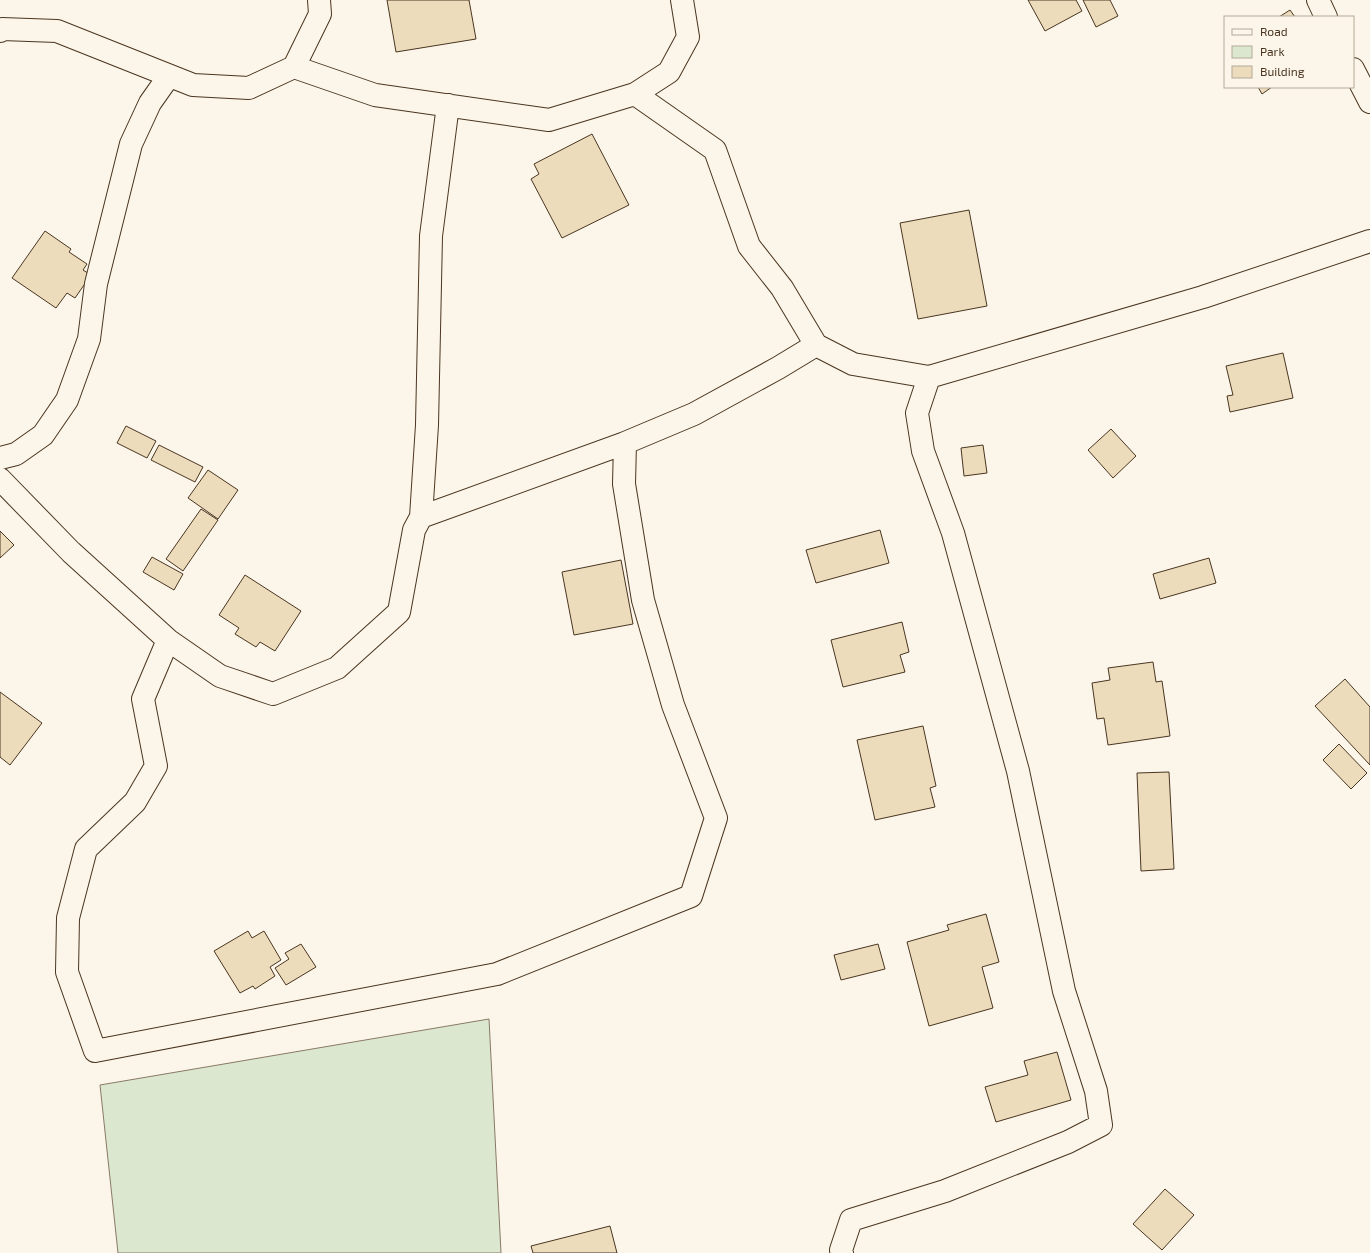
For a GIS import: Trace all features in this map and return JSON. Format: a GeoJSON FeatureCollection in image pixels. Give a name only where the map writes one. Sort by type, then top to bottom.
{"type":"FeatureCollection","features":[{"type":"Feature","properties":{"kind":"street"},"geometry":{"type":"LineString","coordinates":[[0,31],[2,29],[57,31],[193,85],[248,88],[294,67],[320,14],[319,0]]}},
{"type":"Feature","properties":{"kind":"street"},"geometry":{"type":"LineString","coordinates":[[294,67],[375,95],[549,120],[634,94],[669,72],[688,37],[682,0]]}},
{"type":"Feature","properties":{"kind":"street"},"geometry":{"type":"LineString","coordinates":[[1318,0],[1326,16]]}},
{"type":"Feature","properties":{"kind":"street"},"geometry":{"type":"LineString","coordinates":[[1354,71],[1370,102]]}},
{"type":"Feature","properties":{"kind":"street"},"geometry":{"type":"LineString","coordinates":[[0,458],[16,454],[43,435],[67,400],[89,339],[96,284],[131,144],[150,102],[169,76]]}},
{"type":"Feature","properties":{"kind":"street"},"geometry":{"type":"LineString","coordinates":[[634,94],[715,150],[749,246],[782,288],[816,345],[853,364],[929,377],[1203,296],[1370,241]]}},
{"type":"Feature","properties":{"kind":"street"},"geometry":{"type":"LineString","coordinates":[[0,479],[71,552],[168,640],[220,676],[272,694],[337,668],[399,612],[414,530],[421,517],[427,425],[432,236],[448,106]]}},
{"type":"Feature","properties":{"kind":"street"},"geometry":{"type":"LineString","coordinates":[[421,517],[625,443],[694,414],[778,368],[816,345]]}},
{"type":"Feature","properties":{"kind":"street"},"geometry":{"type":"LineString","coordinates":[[842,1253],[841,1250],[851,1220],[945,1191],[1068,1142],[1101,1125],[1096,1091],[1064,992],[1018,771],[953,533],[923,451],[917,413],[929,377]]}},
{"type":"Feature","properties":{"kind":"street"},"geometry":{"type":"LineString","coordinates":[[168,640],[143,699],[156,766],[135,802],[86,849],[68,918],[66,972],[95,1051],[497,974],[691,896],[716,818],[673,705],[643,600],[624,484],[625,443]]}},
{"type":"Feature","properties":{"kind":"green space"},"geometry":{"type":"Polygon","coordinates":[[[489,1019],[501,1253],[118,1253],[100,1085],[489,1019]]]}},
{"type":"Feature","properties":{"kind":"building"},"geometry":{"type":"Polygon","coordinates":[[[387,0],[469,0],[476,39],[396,52],[387,0]]]}},
{"type":"Feature","properties":{"kind":"building"},"geometry":{"type":"Polygon","coordinates":[[[1028,0],[1076,0],[1082,11],[1045,31],[1028,0]]]}},
{"type":"Feature","properties":{"kind":"building"},"geometry":{"type":"Polygon","coordinates":[[[1083,0],[1110,0],[1118,16],[1096,27],[1083,0]]]}},
{"type":"Feature","properties":{"kind":"building"},"geometry":{"type":"Polygon","coordinates":[[[1290,10],[1294,16],[1281,16],[1290,10]]]}},
{"type":"Feature","properties":{"kind":"building"},"geometry":{"type":"Polygon","coordinates":[[[1259,88],[1271,88],[1262,94],[1259,88]]]}},
{"type":"Feature","properties":{"kind":"building"},"geometry":{"type":"Polygon","coordinates":[[[592,134],[629,205],[562,238],[531,179],[539,174],[534,164],[592,134]]]}},
{"type":"Feature","properties":{"kind":"building"},"geometry":{"type":"Polygon","coordinates":[[[969,210],[987,306],[918,319],[900,223],[969,210]]]}},
{"type":"Feature","properties":{"kind":"building"},"geometry":{"type":"Polygon","coordinates":[[[45,231],[71,249],[69,252],[87,264],[83,270],[91,275],[75,298],[67,293],[56,308],[12,278],[45,231]]]}},
{"type":"Feature","properties":{"kind":"building"},"geometry":{"type":"Polygon","coordinates":[[[1283,353],[1293,398],[1230,412],[1227,396],[1233,395],[1226,366],[1283,353]]]}},
{"type":"Feature","properties":{"kind":"building"},"geometry":{"type":"Polygon","coordinates":[[[126,426],[156,441],[147,458],[117,443],[126,426]]]}},
{"type":"Feature","properties":{"kind":"building"},"geometry":{"type":"Polygon","coordinates":[[[1111,429],[1136,456],[1113,478],[1088,450],[1111,429]]]}},
{"type":"Feature","properties":{"kind":"building"},"geometry":{"type":"Polygon","coordinates":[[[159,445],[203,467],[195,482],[151,460],[159,445]]]}},
{"type":"Feature","properties":{"kind":"building"},"geometry":{"type":"Polygon","coordinates":[[[983,445],[987,473],[964,476],[961,448],[983,445]]]}},
{"type":"Feature","properties":{"kind":"building"},"geometry":{"type":"Polygon","coordinates":[[[208,470],[238,490],[218,519],[188,498],[208,470]]]}},
{"type":"Feature","properties":{"kind":"building"},"geometry":{"type":"Polygon","coordinates":[[[201,509],[218,520],[183,571],[166,559],[201,509]]]}},
{"type":"Feature","properties":{"kind":"building"},"geometry":{"type":"Polygon","coordinates":[[[880,530],[889,563],[816,583],[806,550],[880,530]]]}},
{"type":"Feature","properties":{"kind":"building"},"geometry":{"type":"Polygon","coordinates":[[[0,531],[14,545],[0,558],[0,531]]]}},
{"type":"Feature","properties":{"kind":"building"},"geometry":{"type":"Polygon","coordinates":[[[152,557],[183,574],[174,590],[143,572],[152,557]]]}},
{"type":"Feature","properties":{"kind":"building"},"geometry":{"type":"Polygon","coordinates":[[[1209,558],[1216,583],[1160,599],[1153,574],[1209,558]]]}},
{"type":"Feature","properties":{"kind":"building"},"geometry":{"type":"Polygon","coordinates":[[[621,560],[633,624],[574,635],[562,572],[621,560]]]}},
{"type":"Feature","properties":{"kind":"building"},"geometry":{"type":"Polygon","coordinates":[[[245,575],[301,611],[275,651],[260,642],[256,647],[235,634],[239,628],[219,615],[245,575]]]}},
{"type":"Feature","properties":{"kind":"building"},"geometry":{"type":"Polygon","coordinates":[[[902,622],[909,652],[900,655],[905,672],[843,687],[831,640],[902,622]]]}},
{"type":"Feature","properties":{"kind":"building"},"geometry":{"type":"Polygon","coordinates":[[[1153,662],[1156,682],[1162,681],[1170,736],[1108,745],[1104,718],[1097,719],[1092,683],[1110,680],[1108,668],[1153,662]]]}},
{"type":"Feature","properties":{"kind":"building"},"geometry":{"type":"Polygon","coordinates":[[[1345,679],[1370,707],[1370,765],[1315,706],[1345,679]]]}},
{"type":"Feature","properties":{"kind":"building"},"geometry":{"type":"Polygon","coordinates":[[[0,692],[42,723],[10,765],[0,757],[0,692]]]}},
{"type":"Feature","properties":{"kind":"building"},"geometry":{"type":"Polygon","coordinates":[[[923,726],[936,786],[930,788],[935,807],[875,820],[857,740],[923,726]]]}},
{"type":"Feature","properties":{"kind":"building"},"geometry":{"type":"Polygon","coordinates":[[[1339,744],[1367,773],[1351,789],[1323,760],[1339,744]]]}},
{"type":"Feature","properties":{"kind":"building"},"geometry":{"type":"Polygon","coordinates":[[[1169,772],[1174,869],[1141,871],[1137,773],[1169,772]]]}},
{"type":"Feature","properties":{"kind":"building"},"geometry":{"type":"Polygon","coordinates":[[[986,914],[999,962],[982,967],[993,1008],[929,1026],[907,942],[949,930],[947,925],[986,914]]]}},
{"type":"Feature","properties":{"kind":"building"},"geometry":{"type":"Polygon","coordinates":[[[248,931],[252,938],[264,931],[281,960],[270,967],[275,976],[255,989],[253,986],[240,993],[214,951],[248,931]]]}},
{"type":"Feature","properties":{"kind":"building"},"geometry":{"type":"Polygon","coordinates":[[[301,944],[316,967],[286,985],[275,968],[289,959],[285,953],[301,944]]]}},
{"type":"Feature","properties":{"kind":"building"},"geometry":{"type":"Polygon","coordinates":[[[878,944],[885,969],[841,980],[834,955],[878,944]]]}},
{"type":"Feature","properties":{"kind":"building"},"geometry":{"type":"Polygon","coordinates":[[[1057,1052],[1071,1100],[996,1122],[985,1087],[1028,1075],[1024,1061],[1057,1052]]]}},
{"type":"Feature","properties":{"kind":"building"},"geometry":{"type":"Polygon","coordinates":[[[1165,1189],[1194,1215],[1162,1250],[1133,1224],[1165,1189]]]}},
{"type":"Feature","properties":{"kind":"building"},"geometry":{"type":"Polygon","coordinates":[[[610,1226],[617,1253],[533,1253],[531,1246],[610,1226]]]}}]}
